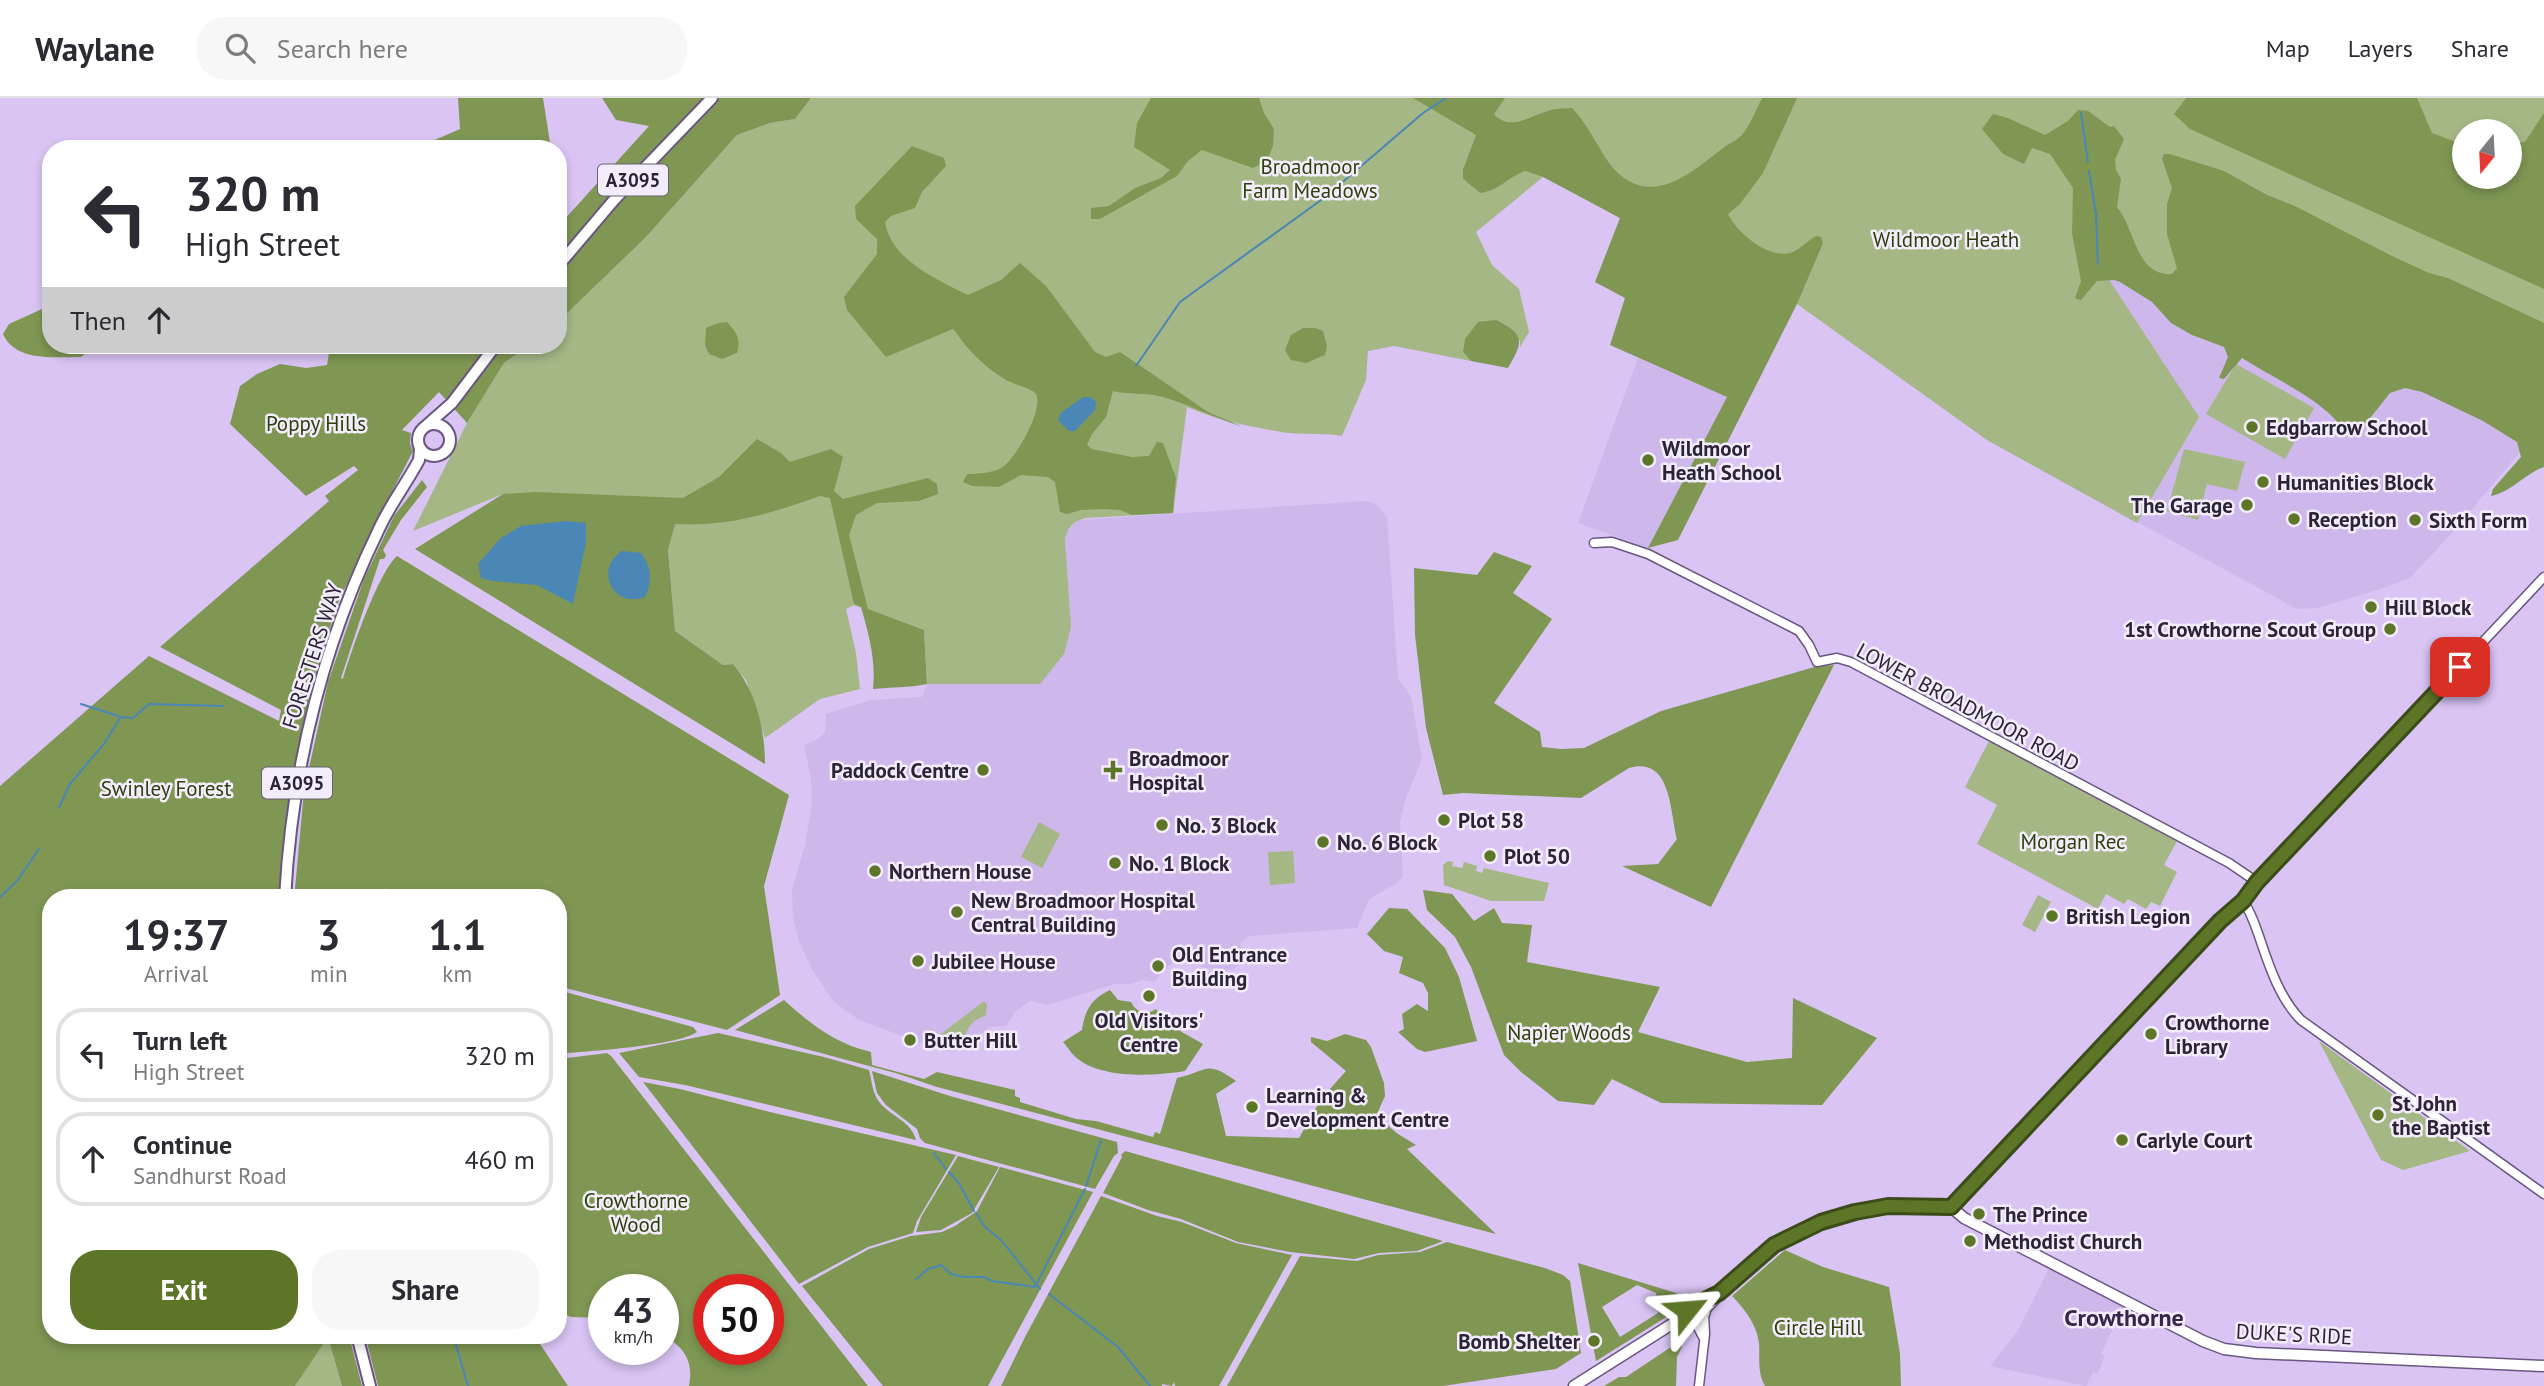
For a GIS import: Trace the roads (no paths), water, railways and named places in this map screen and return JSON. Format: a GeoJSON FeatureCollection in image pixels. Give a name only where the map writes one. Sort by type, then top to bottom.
{"type":"FeatureCollection","features":[{"type":"Feature","properties":{"kind":"main road","name":"A3095"},"geometry":{"type":"LineString","coordinates":[[567,255],[614,200],[712,98]]}},
{"type":"Feature","properties":{"kind":"main road"},"geometry":{"type":"LineString","coordinates":[[427,425],[435,424],[446,429],[449,434],[450,443],[447,450],[440,455],[429,456],[421,449],[418,436],[427,425],[452,402],[488,354]]}},
{"type":"Feature","properties":{"kind":"main road"},"geometry":{"type":"LineString","coordinates":[[446,429],[452,402]]}},
{"type":"Feature","properties":{"kind":"main road","name":"FORESTERS WAY"},"geometry":{"type":"LineString","coordinates":[[286,889],[290,827],[299,769],[322,673],[372,544],[389,510],[408,481],[421,449]]}},
{"type":"Feature","properties":{"kind":"main road","name":"FORESTERS WAY"},"geometry":{"type":"LineString","coordinates":[[408,481],[440,455]]}},
{"type":"Feature","properties":{"kind":"main road"},"geometry":{"type":"LineString","coordinates":[[1574,1386],[1672,1324],[1690,1315],[1699,1318],[1703,1308],[1774,1245],[1821,1222],[1888,1206],[1951,1207]]}},
{"type":"Feature","properties":{"kind":"main road","name":"DUKE'S RIDE"},"geometry":{"type":"LineString","coordinates":[[1951,1207],[1964,1218],[2015,1245],[2203,1341],[2224,1349],[2248,1353],[2544,1366]]}},
{"type":"Feature","properties":{"kind":"main road"},"geometry":{"type":"LineString","coordinates":[[1690,1315],[1691,1302],[1703,1308]]}},
{"type":"Feature","properties":{"kind":"main road"},"geometry":{"type":"LineString","coordinates":[[359,1344],[370,1386]]}},
{"type":"Feature","properties":{"kind":"street","name":"LOWER BROADMOOR ROAD"},"geometry":{"type":"LineString","coordinates":[[1594,543],[1612,542],[1648,554],[1685,572],[1799,631],[1817,662],[1836,658],[1851,662],[2229,863],[2257,882]]}},
{"type":"Feature","properties":{"kind":"street"},"geometry":{"type":"LineString","coordinates":[[1951,1207],[2220,921],[2243,901],[2257,882],[2544,577]]}},
{"type":"Feature","properties":{"kind":"street"},"geometry":{"type":"LineString","coordinates":[[2243,901],[2252,916],[2282,993],[2305,1024],[2544,1194]]}},
{"type":"Feature","properties":{"kind":"street"},"geometry":{"type":"LineString","coordinates":[[1699,1386],[1703,1308]]}},
{"type":"Feature","properties":{"kind":"street"},"geometry":{"type":"LineString","coordinates":[[1690,1315],[1703,1339]]}},
{"type":"Feature","properties":{"kind":"water"},"geometry":{"type":"Polygon","coordinates":[[[1083,397],[1090,397],[1096,402],[1095,410],[1075,431],[1069,431],[1058,420],[1061,413],[1083,397]]]}},
{"type":"Feature","properties":{"kind":"water"},"geometry":{"type":"Polygon","coordinates":[[[566,521],[586,523],[586,542],[573,604],[537,585],[481,578],[478,564],[501,538],[521,526],[566,521]]]}},
{"type":"Feature","properties":{"kind":"water"},"geometry":{"type":"Polygon","coordinates":[[[622,551],[641,553],[645,558],[650,575],[645,597],[624,598],[611,586],[609,568],[613,559],[622,551]]]}},
{"type":"Feature","properties":{"kind":"waterway"},"geometry":{"type":"LineString","coordinates":[[1331,192],[1423,113],[1446,98]]}},
{"type":"Feature","properties":{"kind":"waterway"},"geometry":{"type":"LineString","coordinates":[[2081,113],[2088,162]]}},
{"type":"Feature","properties":{"kind":"waterway"},"geometry":{"type":"LineString","coordinates":[[2089,171],[2096,214],[2098,264]]}},
{"type":"Feature","properties":{"kind":"waterway"},"geometry":{"type":"LineString","coordinates":[[1136,366],[1180,302],[1328,195]]}},
{"type":"Feature","properties":{"kind":"waterway"},"geometry":{"type":"LineString","coordinates":[[81,704],[121,717],[133,718],[149,704],[223,706]]}},
{"type":"Feature","properties":{"kind":"waterway"},"geometry":{"type":"LineString","coordinates":[[59,808],[69,785],[104,744],[120,718]]}},
{"type":"Feature","properties":{"kind":"waterway"},"geometry":{"type":"LineString","coordinates":[[0,897],[17,881],[39,849]]}},
{"type":"Feature","properties":{"kind":"waterway"},"geometry":{"type":"LineString","coordinates":[[1086,1186],[1101,1140]]}},
{"type":"Feature","properties":{"kind":"waterway"},"geometry":{"type":"LineString","coordinates":[[934,1153],[946,1169]]}},
{"type":"Feature","properties":{"kind":"waterway"},"geometry":{"type":"LineString","coordinates":[[949,1172],[959,1183],[974,1211]]}},
{"type":"Feature","properties":{"kind":"waterway"},"geometry":{"type":"LineString","coordinates":[[916,1279],[928,1269],[941,1265],[951,1274],[1035,1287],[1085,1189]]}},
{"type":"Feature","properties":{"kind":"waterway"},"geometry":{"type":"LineString","coordinates":[[976,1213],[984,1226],[1002,1241],[1040,1289]]}},
{"type":"Feature","properties":{"kind":"waterway"},"geometry":{"type":"LineString","coordinates":[[1049,1294],[1118,1347],[1150,1386]]}},
{"type":"Feature","properties":{"kind":"waterway"},"geometry":{"type":"LineString","coordinates":[[456,1344],[468,1386]]}},
{"type":"Feature","properties":{"kind":"place","name":"Edgbarrow School"},"geometry":{"type":"Point","coordinates":[2252,427]}},
{"type":"Feature","properties":{"kind":"place","name":"Wildmoor Heath School"},"geometry":{"type":"Point","coordinates":[1648,460]}},
{"type":"Feature","properties":{"kind":"place","name":"Humanities Block"},"geometry":{"type":"Point","coordinates":[2263,482]}},
{"type":"Feature","properties":{"kind":"place","name":"The Garage"},"geometry":{"type":"Point","coordinates":[2247,505]}},
{"type":"Feature","properties":{"kind":"place","name":"Reception"},"geometry":{"type":"Point","coordinates":[2294,519]}},
{"type":"Feature","properties":{"kind":"place","name":"Sixth Form"},"geometry":{"type":"Point","coordinates":[2415,520]}},
{"type":"Feature","properties":{"kind":"place","name":"Hill Block"},"geometry":{"type":"Point","coordinates":[2371,607]}},
{"type":"Feature","properties":{"kind":"place","name":"1st Crowthorne Scout Group"},"geometry":{"type":"Point","coordinates":[2390,629]}},
{"type":"Feature","properties":{"kind":"place","name":"Paddock Centre"},"geometry":{"type":"Point","coordinates":[983,770]}},
{"type":"Feature","properties":{"kind":"place","name":"Broadmoor Hospital"},"geometry":{"type":"Point","coordinates":[1113,770]}},
{"type":"Feature","properties":{"kind":"place","name":"Plot 58"},"geometry":{"type":"Point","coordinates":[1444,820]}},
{"type":"Feature","properties":{"kind":"place","name":"No. 3 Block"},"geometry":{"type":"Point","coordinates":[1162,825]}},
{"type":"Feature","properties":{"kind":"place","name":"No. 6 Block"},"geometry":{"type":"Point","coordinates":[1323,842]}},
{"type":"Feature","properties":{"kind":"place","name":"Plot 50"},"geometry":{"type":"Point","coordinates":[1490,856]}},
{"type":"Feature","properties":{"kind":"place","name":"No. 1 Block"},"geometry":{"type":"Point","coordinates":[1115,863]}},
{"type":"Feature","properties":{"kind":"place","name":"Northern House"},"geometry":{"type":"Point","coordinates":[875,871]}},
{"type":"Feature","properties":{"kind":"place","name":"New Broadmoor Hospital Central Building"},"geometry":{"type":"Point","coordinates":[957,912]}},
{"type":"Feature","properties":{"kind":"place","name":"British Legion"},"geometry":{"type":"Point","coordinates":[2052,916]}},
{"type":"Feature","properties":{"kind":"place","name":"Jubilee House"},"geometry":{"type":"Point","coordinates":[918,961]}},
{"type":"Feature","properties":{"kind":"place","name":"Old Entrance Building"},"geometry":{"type":"Point","coordinates":[1158,966]}},
{"type":"Feature","properties":{"kind":"place","name":"Old Visitors' Centre"},"geometry":{"type":"Point","coordinates":[1149,996]}},
{"type":"Feature","properties":{"kind":"place","name":"Crowthorne Library"},"geometry":{"type":"Point","coordinates":[2151,1034]}},
{"type":"Feature","properties":{"kind":"place","name":"Butter Hill"},"geometry":{"type":"Point","coordinates":[910,1040]}},
{"type":"Feature","properties":{"kind":"place","name":"Learning & Development Centre"},"geometry":{"type":"Point","coordinates":[1252,1107]}},
{"type":"Feature","properties":{"kind":"place","name":"St John the Baptist"},"geometry":{"type":"Point","coordinates":[2378,1115]}},
{"type":"Feature","properties":{"kind":"place","name":"Carlyle Court"},"geometry":{"type":"Point","coordinates":[2122,1140]}},
{"type":"Feature","properties":{"kind":"place","name":"The Prince"},"geometry":{"type":"Point","coordinates":[1979,1214]}},
{"type":"Feature","properties":{"kind":"place","name":"Methodist Church"},"geometry":{"type":"Point","coordinates":[1970,1241]}},
{"type":"Feature","properties":{"kind":"place","name":"Bomb Shelter"},"geometry":{"type":"Point","coordinates":[1594,1341]}},
{"type":"Feature","properties":{"kind":"district","name":"Crowthorne"},"geometry":{"type":"Point","coordinates":[2124,1317]}},
{"type":"Feature","properties":{"kind":"park label","name":"Broadmoor Farm Meadows"},"geometry":{"type":"Point","coordinates":[1310,178]}},
{"type":"Feature","properties":{"kind":"park label","name":"Wildmoor Heath"},"geometry":{"type":"Point","coordinates":[1946,239]}},
{"type":"Feature","properties":{"kind":"park label","name":"Poppy Hills"},"geometry":{"type":"Point","coordinates":[316,423]}},
{"type":"Feature","properties":{"kind":"park label","name":"Swinley Forest"},"geometry":{"type":"Point","coordinates":[166,788]}},
{"type":"Feature","properties":{"kind":"park label","name":"Morgan Rec"},"geometry":{"type":"Point","coordinates":[2073,841]}},
{"type":"Feature","properties":{"kind":"park label","name":"Napier Woods"},"geometry":{"type":"Point","coordinates":[1569,1032]}},
{"type":"Feature","properties":{"kind":"park label","name":"Crowthorne Wood"},"geometry":{"type":"Point","coordinates":[636,1212]}},
{"type":"Feature","properties":{"kind":"park label","name":"Circle Hill"},"geometry":{"type":"Point","coordinates":[1818,1327]}}]}
